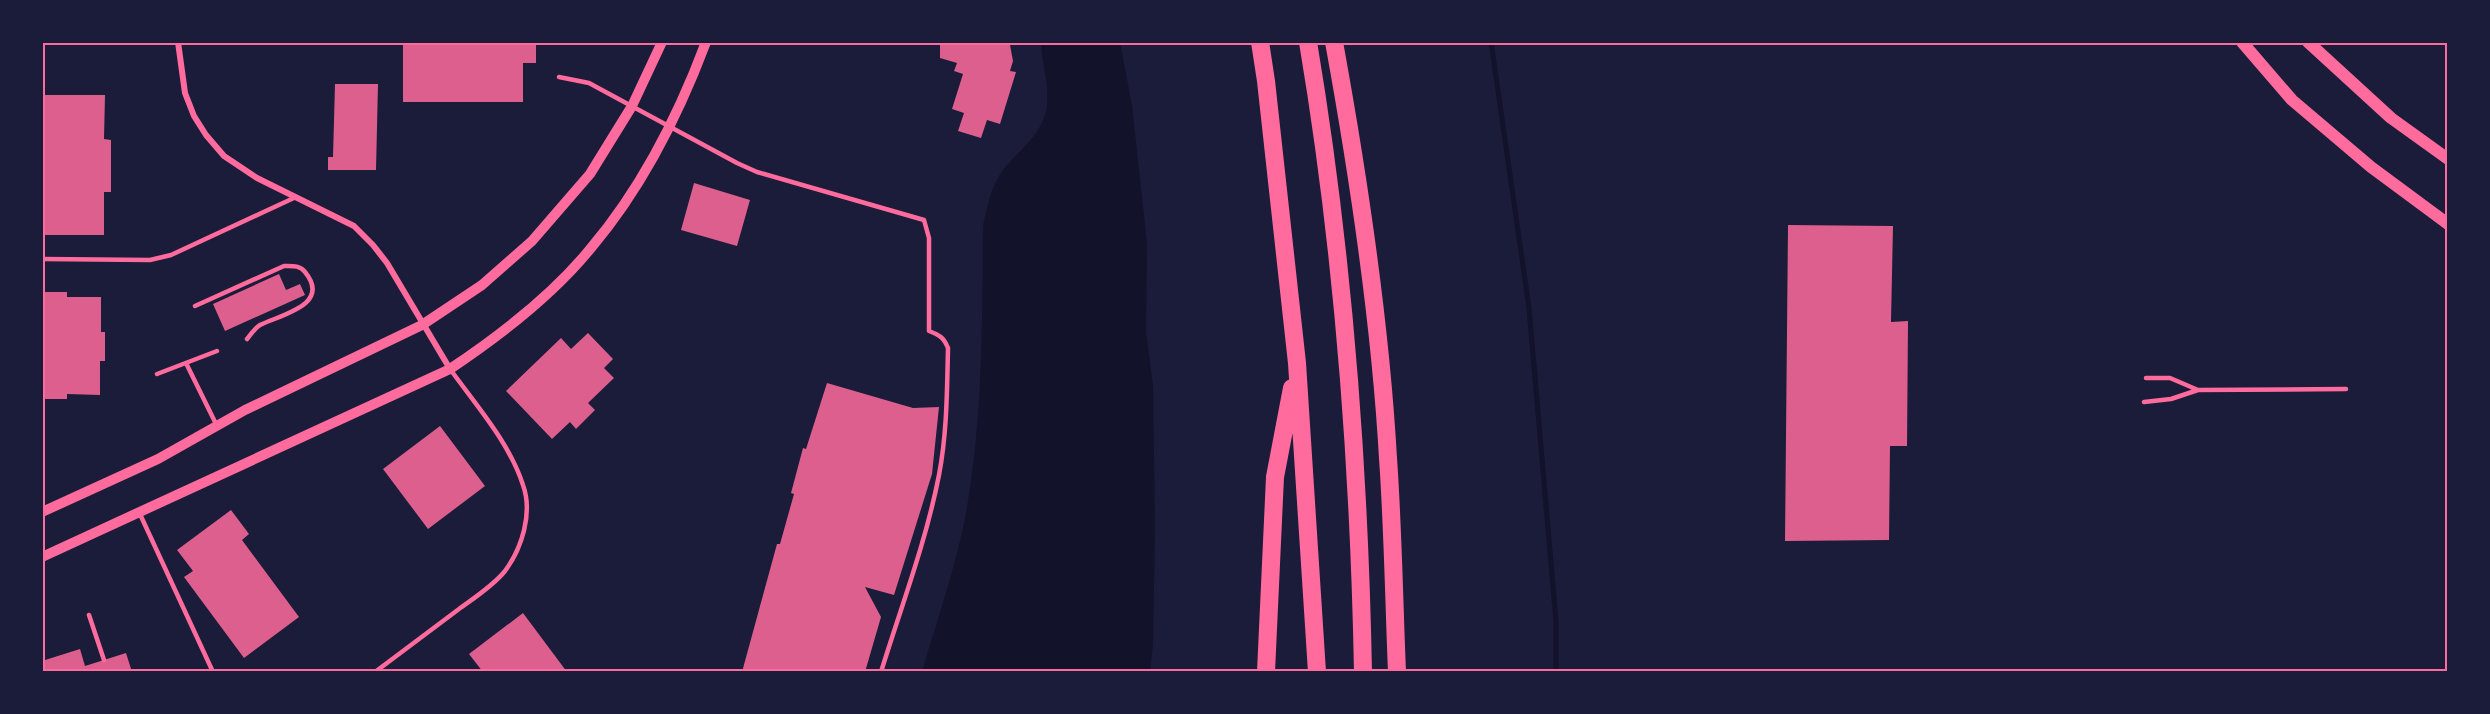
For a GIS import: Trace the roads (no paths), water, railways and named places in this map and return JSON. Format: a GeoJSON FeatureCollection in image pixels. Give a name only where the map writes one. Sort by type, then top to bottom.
{"type":"FeatureCollection","features":[{"type":"Feature","properties":{"kind":"highway"},"geometry":{"type":"LineString","coordinates":[[1260,42],[1297,363],[1317,672]]}},
{"type":"Feature","properties":{"kind":"highway"},"geometry":{"type":"LineString","coordinates":[[1308,42],[1329,188],[1346,339],[1358,531],[1363,672]]}},
{"type":"Feature","properties":{"kind":"highway"},"geometry":{"type":"LineString","coordinates":[[1334,42],[1359,190],[1379,352],[1388,457],[1397,672]]}},
{"type":"Feature","properties":{"kind":"highway"},"geometry":{"type":"LineString","coordinates":[[1266,672],[1275,477],[1297,363]]}},
{"type":"Feature","properties":{"kind":"main road"},"geometry":{"type":"LineString","coordinates":[[2242,42],[2292,100],[2371,166],[2448,224]]}},
{"type":"Feature","properties":{"kind":"main road"},"geometry":{"type":"LineString","coordinates":[[2308,42],[2391,117],[2448,159]]}},
{"type":"Feature","properties":{"kind":"street"},"geometry":{"type":"LineString","coordinates":[[178,42],[184,93],[194,116],[206,135],[224,156],[257,178],[354,226],[387,263],[450,369]]}},
{"type":"Feature","properties":{"kind":"street"},"geometry":{"type":"LineString","coordinates":[[42,512],[158,459],[217,426],[422,325],[482,285],[532,241],[590,174],[632,106],[662,42]]}},
{"type":"Feature","properties":{"kind":"street"},"geometry":{"type":"LineString","coordinates":[[42,557],[450,369],[494,340],[558,282],[591,248],[643,174],[694,72],[706,42]]}},
{"type":"Feature","properties":{"kind":"lane"},"geometry":{"type":"LineString","coordinates":[[559,77],[589,83],[737,164],[757,172],[924,220],[928,228],[929,332],[939,334],[945,340],[948,348],[947,414],[932,508],[881,672]]}},
{"type":"Feature","properties":{"kind":"lane"},"geometry":{"type":"LineString","coordinates":[[42,259],[150,260],[171,255],[296,197]]}},
{"type":"Feature","properties":{"kind":"lane"},"geometry":{"type":"LineString","coordinates":[[195,306],[284,266],[303,269],[309,278],[312,290],[309,301],[300,309],[258,327],[247,339]]}},
{"type":"Feature","properties":{"kind":"lane"},"geometry":{"type":"LineString","coordinates":[[157,374],[217,351]]}},
{"type":"Feature","properties":{"kind":"lane"},"geometry":{"type":"LineString","coordinates":[[186,363],[217,426]]}},
{"type":"Feature","properties":{"kind":"lane"},"geometry":{"type":"LineString","coordinates":[[375,672],[477,596],[503,573],[517,553],[523,534],[527,512],[524,486],[502,442],[450,369]]}},
{"type":"Feature","properties":{"kind":"lane"},"geometry":{"type":"LineString","coordinates":[[2146,378],[2170,378],[2198,390]]}},
{"type":"Feature","properties":{"kind":"lane"},"geometry":{"type":"LineString","coordinates":[[2144,402],[2171,399],[2198,390],[2346,390]]}},
{"type":"Feature","properties":{"kind":"lane"},"geometry":{"type":"LineString","coordinates":[[139,512],[213,672]]}},
{"type":"Feature","properties":{"kind":"lane"},"geometry":{"type":"LineString","coordinates":[[89,615],[104,660]]}},
{"type":"Feature","properties":{"kind":"waterway"},"geometry":{"type":"LineString","coordinates":[[1491,42],[1529,308],[1556,621],[1556,672]]}}]}
